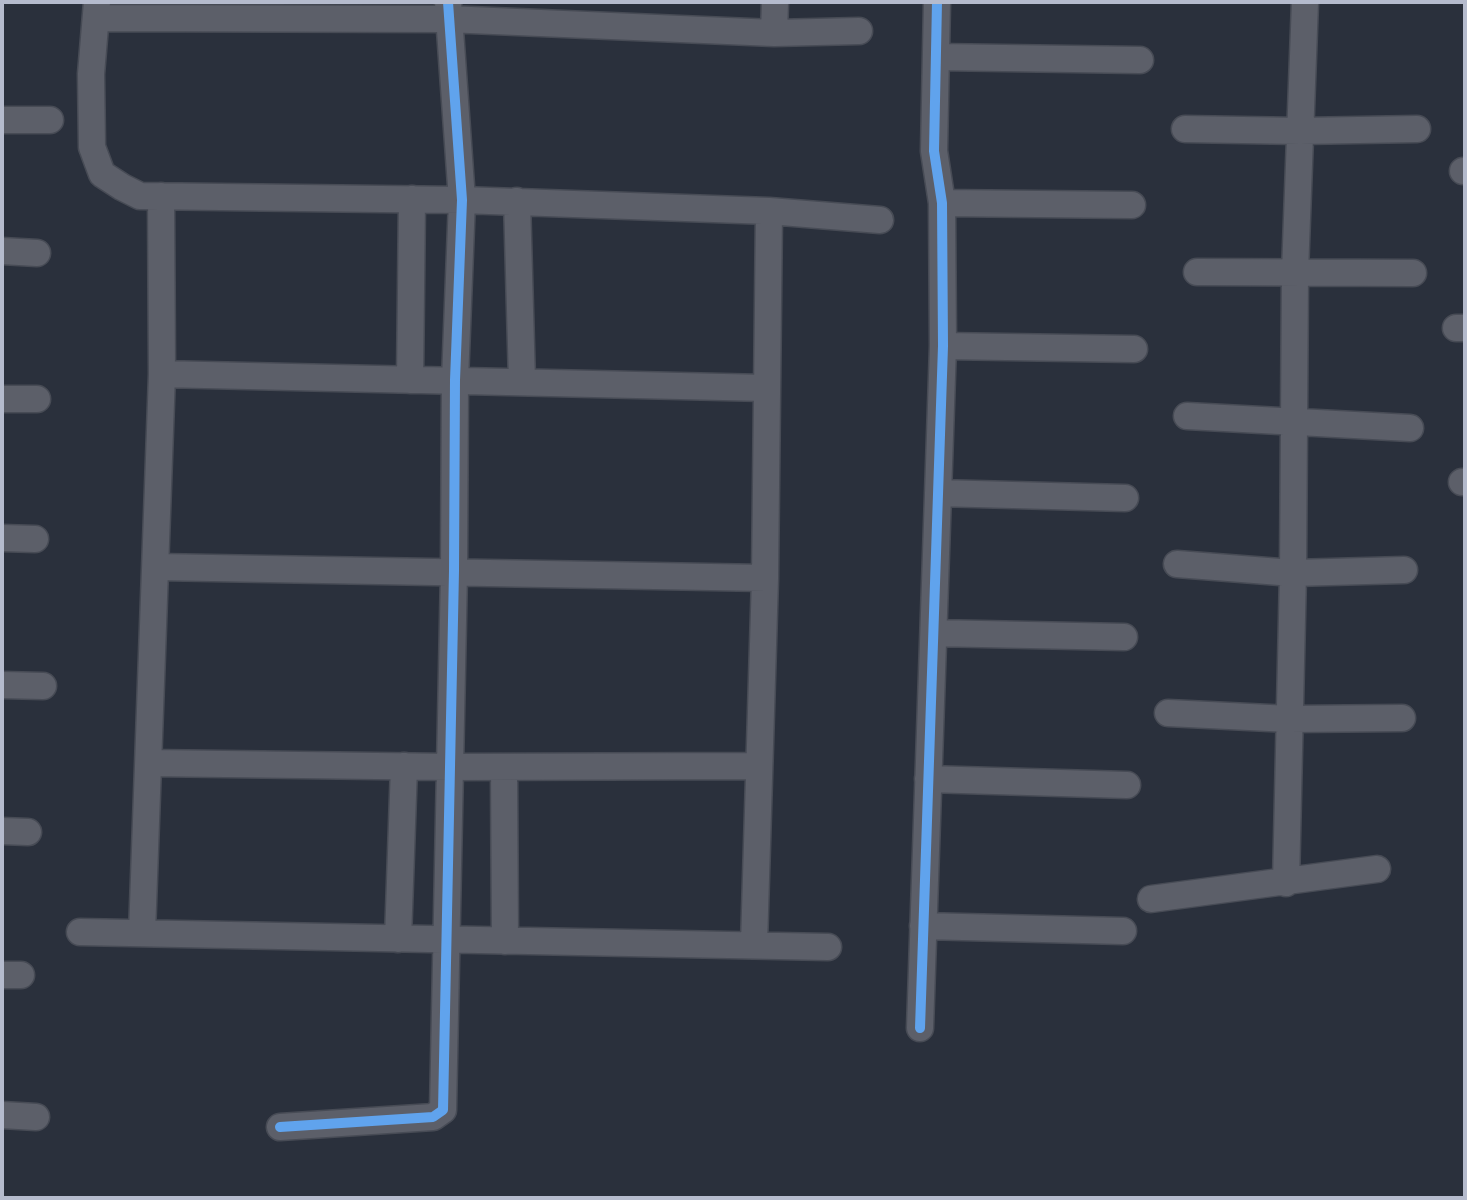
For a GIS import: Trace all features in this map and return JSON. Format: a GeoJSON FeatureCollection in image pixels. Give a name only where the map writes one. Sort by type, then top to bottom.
{"type":"FeatureCollection","features":[{"type":"Feature","properties":{"kind":"street"},"geometry":{"type":"LineString","coordinates":[[774,33],[775,2]]}},
{"type":"Feature","properties":{"kind":"street"},"geometry":{"type":"LineString","coordinates":[[920,1028],[943,346],[942,203],[934,151],[937,2]]}},
{"type":"Feature","properties":{"kind":"street"},"geometry":{"type":"LineString","coordinates":[[1286,883],[1293,573],[1295,272],[1305,2]]}},
{"type":"Feature","properties":{"kind":"street"},"geometry":{"type":"LineString","coordinates":[[859,31],[774,33],[448,10],[97,10],[91,74],[92,147],[102,174],[140,195],[517,201],[769,211],[880,220]]}},
{"type":"Feature","properties":{"kind":"street"},"geometry":{"type":"LineString","coordinates":[[280,1127],[433,1117],[443,1110],[454,571],[455,380],[463,200],[448,10]]}},
{"type":"Feature","properties":{"kind":"street"},"geometry":{"type":"LineString","coordinates":[[936,57],[1140,60]]}},
{"type":"Feature","properties":{"kind":"street"},"geometry":{"type":"LineString","coordinates":[[2,120],[50,120]]}},
{"type":"Feature","properties":{"kind":"street"},"geometry":{"type":"LineString","coordinates":[[1185,130],[1417,128]]}},
{"type":"Feature","properties":{"kind":"street"},"geometry":{"type":"LineString","coordinates":[[142,933],[162,374],[161,195]]}},
{"type":"Feature","properties":{"kind":"street"},"geometry":{"type":"LineString","coordinates":[[410,380],[412,199]]}},
{"type":"Feature","properties":{"kind":"street"},"geometry":{"type":"LineString","coordinates":[[517,201],[522,382]]}},
{"type":"Feature","properties":{"kind":"street"},"geometry":{"type":"LineString","coordinates":[[942,203],[1132,205]]}},
{"type":"Feature","properties":{"kind":"street"},"geometry":{"type":"LineString","coordinates":[[754,944],[765,578],[769,211]]}},
{"type":"Feature","properties":{"kind":"street"},"geometry":{"type":"LineString","coordinates":[[2,251],[37,253]]}},
{"type":"Feature","properties":{"kind":"street"},"geometry":{"type":"LineString","coordinates":[[1197,272],[1413,273]]}},
{"type":"Feature","properties":{"kind":"street"},"geometry":{"type":"LineString","coordinates":[[943,346],[1134,349]]}},
{"type":"Feature","properties":{"kind":"street"},"geometry":{"type":"LineString","coordinates":[[162,374],[766,388]]}},
{"type":"Feature","properties":{"kind":"street"},"geometry":{"type":"LineString","coordinates":[[2,399],[37,399]]}},
{"type":"Feature","properties":{"kind":"street"},"geometry":{"type":"LineString","coordinates":[[1187,416],[1410,428]]}},
{"type":"Feature","properties":{"kind":"street"},"geometry":{"type":"LineString","coordinates":[[938,493],[1125,498]]}},
{"type":"Feature","properties":{"kind":"street"},"geometry":{"type":"LineString","coordinates":[[2,538],[35,539]]}},
{"type":"Feature","properties":{"kind":"street"},"geometry":{"type":"LineString","coordinates":[[1177,564],[1293,573],[1404,570]]}},
{"type":"Feature","properties":{"kind":"street"},"geometry":{"type":"LineString","coordinates":[[157,567],[765,578]]}},
{"type":"Feature","properties":{"kind":"street"},"geometry":{"type":"LineString","coordinates":[[934,633],[1124,637]]}},
{"type":"Feature","properties":{"kind":"street"},"geometry":{"type":"LineString","coordinates":[[2,685],[43,686]]}},
{"type":"Feature","properties":{"kind":"street"},"geometry":{"type":"LineString","coordinates":[[1168,713],[1290,719],[1402,718]]}},
{"type":"Feature","properties":{"kind":"street"},"geometry":{"type":"LineString","coordinates":[[150,763],[450,767],[760,766]]}},
{"type":"Feature","properties":{"kind":"street"},"geometry":{"type":"LineString","coordinates":[[398,939],[404,766]]}},
{"type":"Feature","properties":{"kind":"street"},"geometry":{"type":"LineString","coordinates":[[504,767],[505,941]]}},
{"type":"Feature","properties":{"kind":"street"},"geometry":{"type":"LineString","coordinates":[[928,779],[1127,785]]}},
{"type":"Feature","properties":{"kind":"street"},"geometry":{"type":"LineString","coordinates":[[2,831],[28,832]]}},
{"type":"Feature","properties":{"kind":"street"},"geometry":{"type":"LineString","coordinates":[[1151,899],[1377,869]]}},
{"type":"Feature","properties":{"kind":"street"},"geometry":{"type":"LineString","coordinates":[[923,926],[1123,931]]}},
{"type":"Feature","properties":{"kind":"street"},"geometry":{"type":"LineString","coordinates":[[80,932],[828,947]]}},
{"type":"Feature","properties":{"kind":"street"},"geometry":{"type":"LineString","coordinates":[[2,1115],[36,1117]]}},
{"type":"Feature","properties":{"kind":"cycle path"},"geometry":{"type":"LineString","coordinates":[[280,1127],[433,1117],[443,1110],[454,571],[455,380],[462,200],[448,2]]}},
{"type":"Feature","properties":{"kind":"cycle path"},"geometry":{"type":"LineString","coordinates":[[920,1028],[943,346],[942,203],[934,151],[937,2]]}}]}
